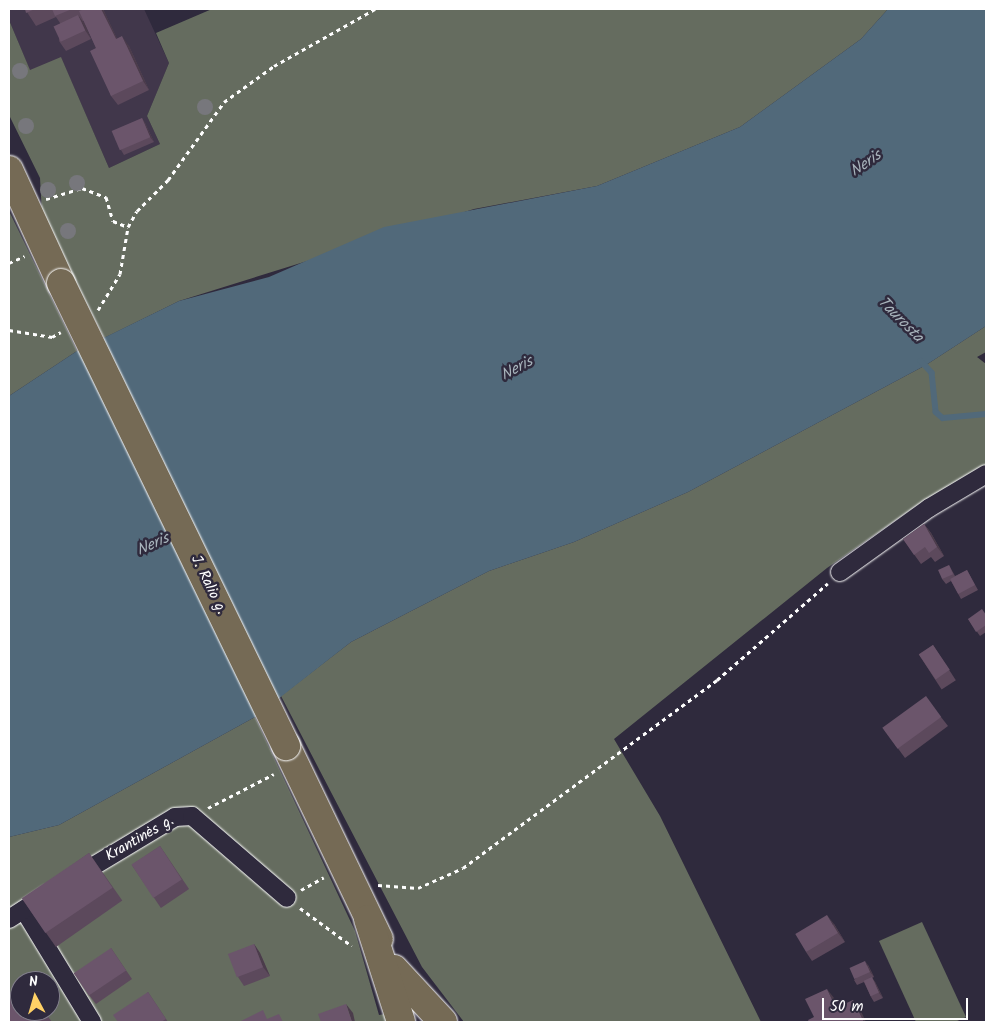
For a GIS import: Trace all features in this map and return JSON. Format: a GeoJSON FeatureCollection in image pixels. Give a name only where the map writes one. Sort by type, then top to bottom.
{"type":"FeatureCollection","features":[{"type":"Feature","properties":{"kind":"main road","name":"J. Ralio g."},"geometry":{"type":"LineString","coordinates":[[9,170],[284,758],[348,875],[368,919]]}},
{"type":"Feature","properties":{"kind":"main road"},"geometry":{"type":"LineString","coordinates":[[368,919],[401,1022]]}},
{"type":"Feature","properties":{"kind":"main road"},"geometry":{"type":"LineString","coordinates":[[368,919],[394,968],[416,1022]]}},
{"type":"Feature","properties":{"kind":"main road"},"geometry":{"type":"LineString","coordinates":[[394,968],[443,1022]]}},
{"type":"Feature","properties":{"kind":"street"},"geometry":{"type":"LineString","coordinates":[[840,572],[929,508],[986,474]]}},
{"type":"Feature","properties":{"kind":"street","name":"Krantinės g."},"geometry":{"type":"LineString","coordinates":[[9,919],[175,817],[192,816],[287,898]]}},
{"type":"Feature","properties":{"kind":"street"},"geometry":{"type":"LineString","coordinates":[[24,910],[92,1022]]}},
{"type":"Feature","properties":{"kind":"path"},"geometry":{"type":"LineString","coordinates":[[95,313],[120,274],[128,227],[136,211],[168,180],[224,102],[274,66],[375,9]]}},
{"type":"Feature","properties":{"kind":"path"},"geometry":{"type":"LineString","coordinates":[[58,193],[82,188],[106,197],[113,221],[128,227]]}},
{"type":"Feature","properties":{"kind":"path"},"geometry":{"type":"LineString","coordinates":[[9,263],[21,258]]}},
{"type":"Feature","properties":{"kind":"path"},"geometry":{"type":"LineString","coordinates":[[9,330],[52,337],[69,327]]}},
{"type":"Feature","properties":{"kind":"path"},"geometry":{"type":"LineString","coordinates":[[287,898],[348,875],[418,888],[462,868],[717,680],[840,572]]}},
{"type":"Feature","properties":{"kind":"path"},"geometry":{"type":"LineString","coordinates":[[192,816],[284,758]]}},
{"type":"Feature","properties":{"kind":"path"},"geometry":{"type":"LineString","coordinates":[[287,898],[340,941],[354,947],[377,947]]}},
{"type":"Feature","properties":{"kind":"shaded area"},"geometry":{"type":"Polygon","coordinates":[[[9,9],[144,9],[169,63],[147,116],[160,144],[109,168],[61,58],[30,71],[9,20],[9,9]]]}},
{"type":"Feature","properties":{"kind":"green space"},"geometry":{"type":"Polygon","coordinates":[[[212,9],[888,9],[861,39],[740,127],[597,186],[474,209],[179,301],[104,338],[42,214],[40,178],[9,115],[9,20],[30,70],[61,57],[109,168],[160,144],[147,116],[169,63],[156,33],[212,9]]]}},
{"type":"Feature","properties":{"kind":"green space"},"geometry":{"type":"Polygon","coordinates":[[[9,211],[77,351],[9,396],[9,211]]]}},
{"type":"Feature","properties":{"kind":"green space"},"geometry":{"type":"Polygon","coordinates":[[[986,326],[986,352],[977,357],[986,364],[986,465],[919,504],[827,568],[614,739],[660,816],[761,1022],[464,1022],[422,967],[281,696],[351,642],[489,571],[574,542],[688,492],[926,365],[986,326]]]}},
{"type":"Feature","properties":{"kind":"green space"},"geometry":{"type":"Polygon","coordinates":[[[255,717],[355,931],[379,1015],[391,1013],[393,1022],[9,1022],[9,837],[59,825],[255,717]]]}},
{"type":"Feature","properties":{"kind":"green space"},"geometry":{"type":"Polygon","coordinates":[[[922,922],[966,1017],[955,1022],[916,1022],[879,941],[922,922]]]}},
{"type":"Feature","properties":{"kind":"water","name":"Neris"},"geometry":{"type":"Polygon","coordinates":[[[888,9],[986,9],[986,326],[926,365],[688,492],[574,542],[489,571],[351,642],[255,717],[59,825],[9,837],[9,396],[77,351],[179,301],[269,277],[384,227],[597,186],[740,127],[861,39],[888,9]]]}},
{"type":"Feature","properties":{"kind":"building"},"geometry":{"type":"Polygon","coordinates":[[[25,9],[35,9],[26,13],[25,9]]]}},
{"type":"Feature","properties":{"kind":"building"},"geometry":{"type":"Polygon","coordinates":[[[52,9],[72,9],[55,16],[52,9]]]}},
{"type":"Feature","properties":{"kind":"building"},"geometry":{"type":"Polygon","coordinates":[[[84,9],[101,9],[116,39],[122,36],[143,81],[111,96],[90,51],[96,48],[79,11],[84,9]]]}},
{"type":"Feature","properties":{"kind":"building"},"geometry":{"type":"Polygon","coordinates":[[[78,15],[85,30],[61,42],[54,26],[78,15]]]}},
{"type":"Feature","properties":{"kind":"building"},"geometry":{"type":"Polygon","coordinates":[[[142,118],[150,137],[120,150],[112,131],[142,118]]]}},
{"type":"Feature","properties":{"kind":"building"},"geometry":{"type":"Polygon","coordinates":[[[924,524],[937,547],[929,553],[925,547],[914,555],[903,539],[924,524]]]}},
{"type":"Feature","properties":{"kind":"building"},"geometry":{"type":"Polygon","coordinates":[[[949,565],[953,574],[942,579],[938,570],[949,565]]]}},
{"type":"Feature","properties":{"kind":"building"},"geometry":{"type":"Polygon","coordinates":[[[967,570],[975,585],[958,594],[950,579],[967,570]]]}},
{"type":"Feature","properties":{"kind":"building"},"geometry":{"type":"Polygon","coordinates":[[[982,609],[986,615],[986,625],[976,632],[968,619],[982,609]]]}},
{"type":"Feature","properties":{"kind":"building"},"geometry":{"type":"Polygon","coordinates":[[[933,645],[950,670],[936,679],[919,655],[933,645]]]}},
{"type":"Feature","properties":{"kind":"building"},"geometry":{"type":"Polygon","coordinates":[[[926,696],[941,717],[898,749],[882,728],[926,696]]]}},
{"type":"Feature","properties":{"kind":"building"},"geometry":{"type":"Polygon","coordinates":[[[160,846],[182,880],[153,898],[131,865],[160,846]]]}},
{"type":"Feature","properties":{"kind":"building"},"geometry":{"type":"Polygon","coordinates":[[[89,853],[112,888],[45,933],[22,898],[89,853]]]}},
{"type":"Feature","properties":{"kind":"building"},"geometry":{"type":"Polygon","coordinates":[[[827,915],[838,933],[806,952],[795,934],[827,915]]]}},
{"type":"Feature","properties":{"kind":"building"},"geometry":{"type":"Polygon","coordinates":[[[254,944],[263,967],[237,977],[228,954],[254,944]]]}},
{"type":"Feature","properties":{"kind":"building"},"geometry":{"type":"Polygon","coordinates":[[[111,948],[126,970],[89,996],[74,973],[111,948]]]}},
{"type":"Feature","properties":{"kind":"building"},"geometry":{"type":"Polygon","coordinates":[[[865,961],[870,972],[854,979],[849,968],[865,961]]]}},
{"type":"Feature","properties":{"kind":"building"},"geometry":{"type":"Polygon","coordinates":[[[872,977],[879,993],[871,996],[864,981],[872,977]]]}},
{"type":"Feature","properties":{"kind":"building"},"geometry":{"type":"Polygon","coordinates":[[[827,989],[836,1008],[853,1000],[864,1022],[809,1022],[808,1020],[814,1017],[805,999],[827,989]]]}},
{"type":"Feature","properties":{"kind":"building"},"geometry":{"type":"Polygon","coordinates":[[[148,992],[166,1019],[161,1022],[118,1022],[113,1015],[148,992]]]}},
{"type":"Feature","properties":{"kind":"building"},"geometry":{"type":"Polygon","coordinates":[[[9,994],[10,1021],[35,1021],[9,1022],[9,994]]]}},
{"type":"Feature","properties":{"kind":"building"},"geometry":{"type":"Polygon","coordinates":[[[346,1004],[352,1022],[321,1022],[318,1014],[346,1004]]]}},
{"type":"Feature","properties":{"kind":"building"},"geometry":{"type":"Polygon","coordinates":[[[263,1010],[267,1019],[279,1014],[283,1022],[239,1022],[263,1010]]]}},
{"type":"Feature","properties":{"kind":"waterway","name":"Taurosta"},"geometry":{"type":"LineString","coordinates":[[921,361],[932,373],[936,412],[943,418],[986,414]]}}]}
